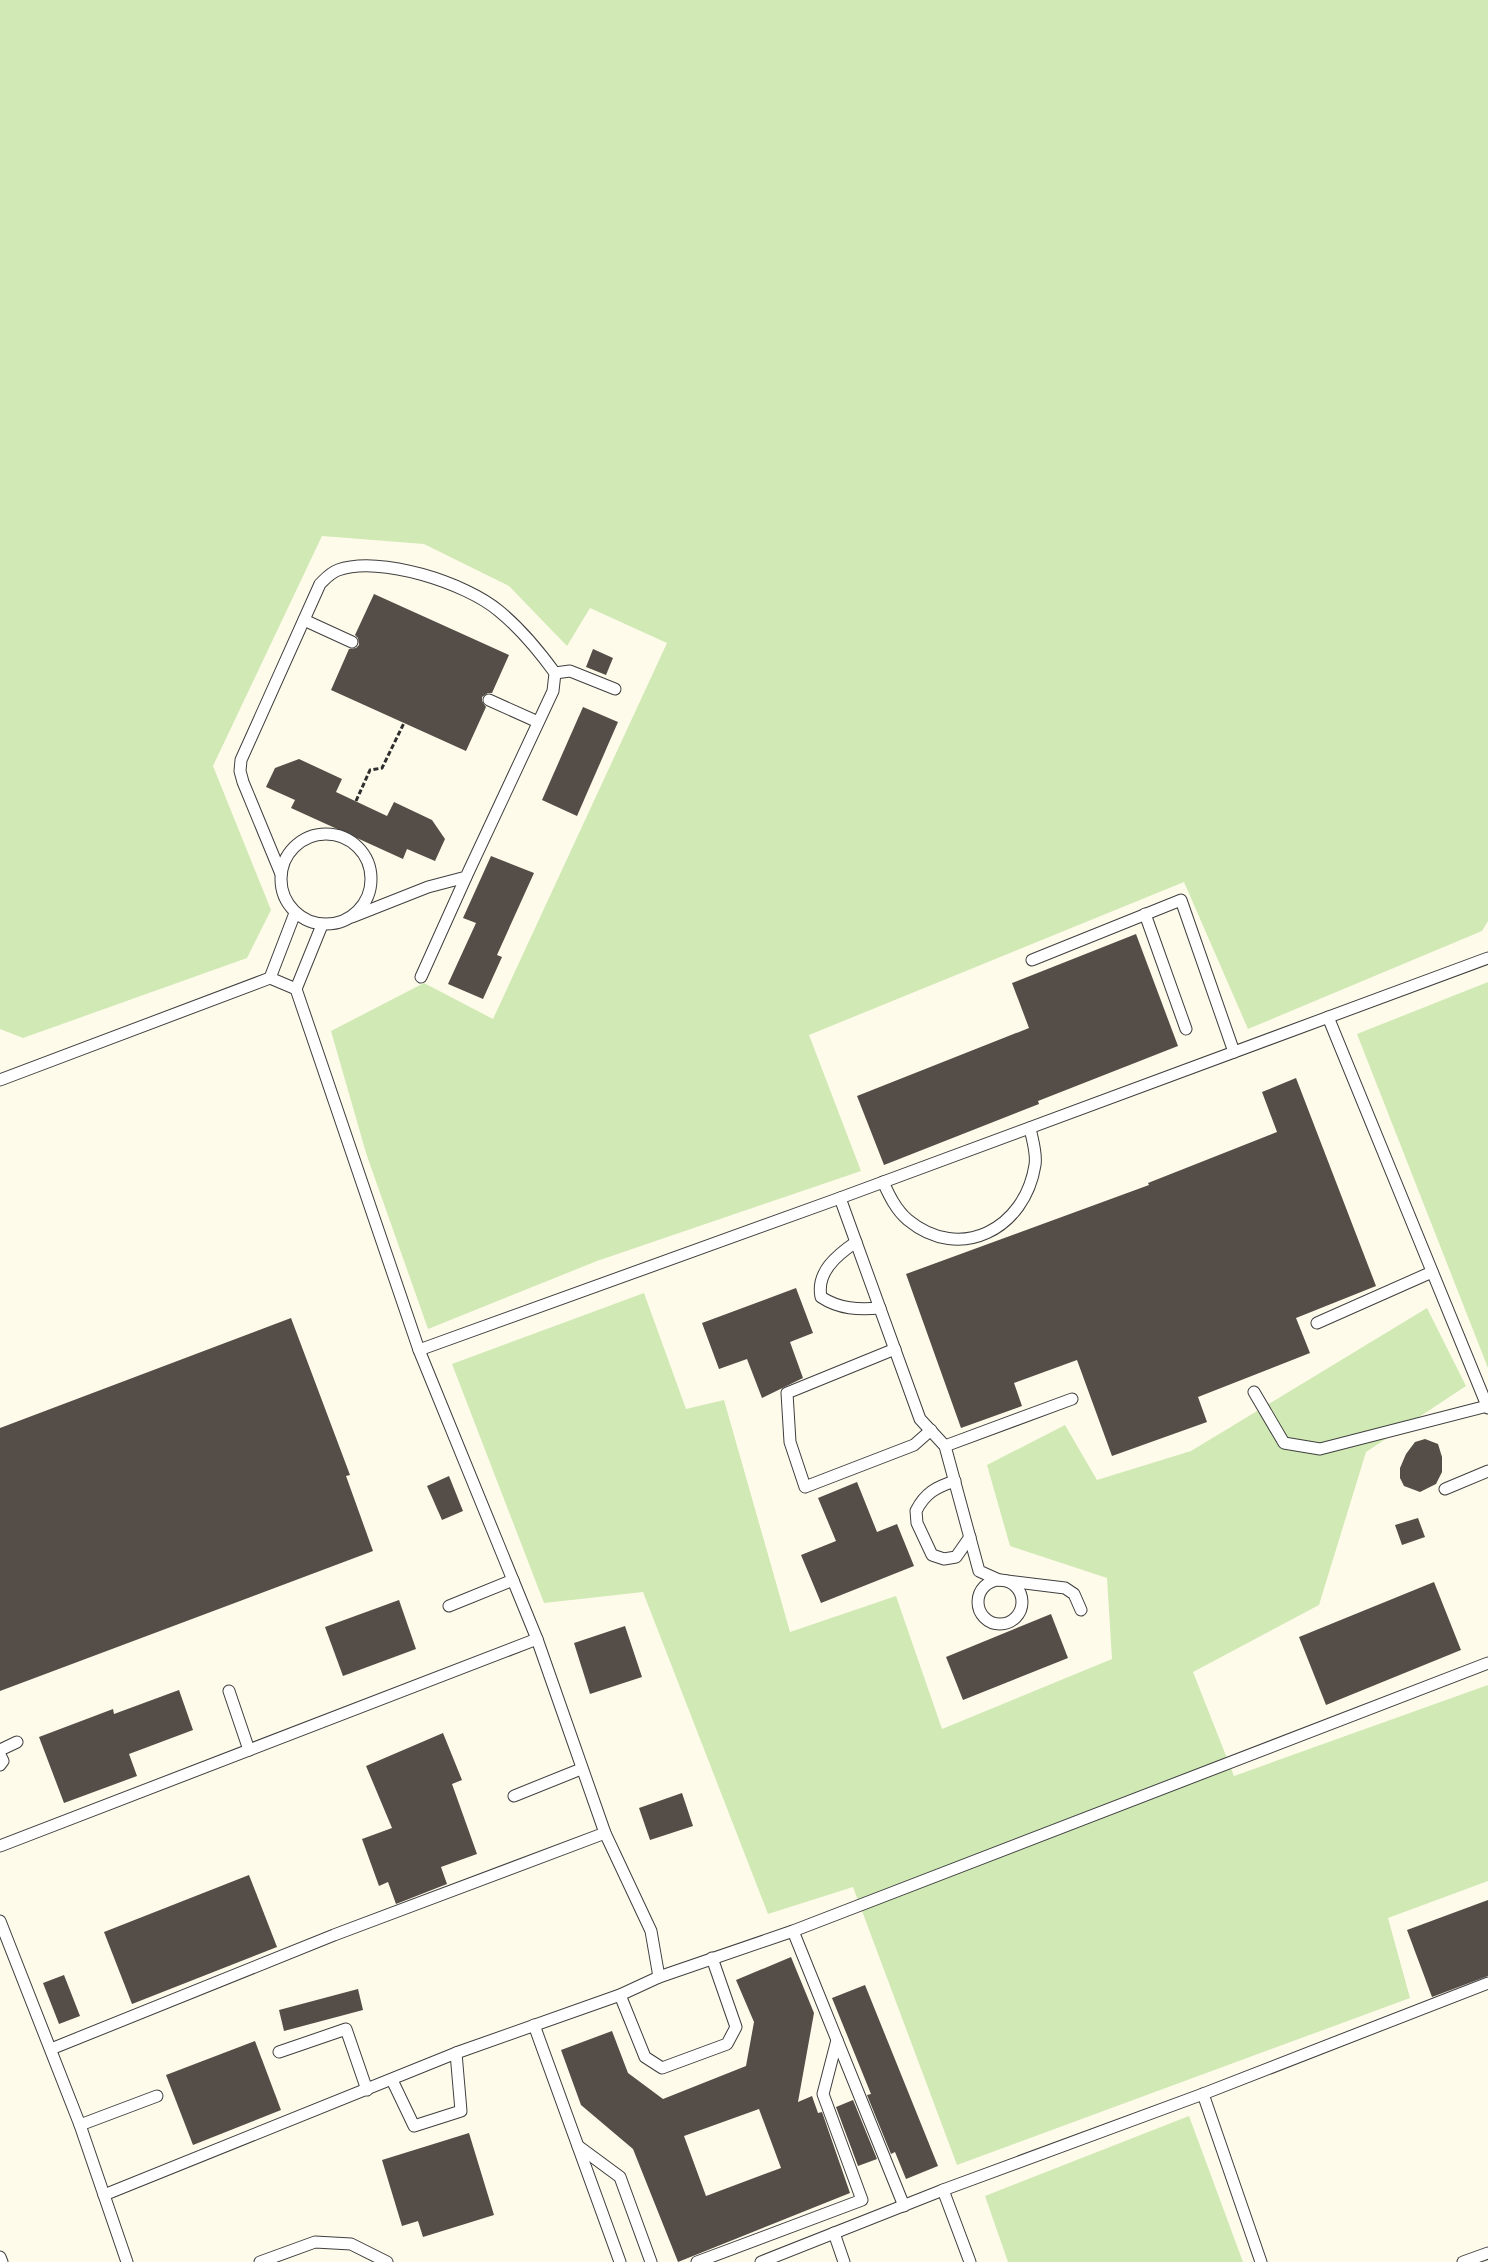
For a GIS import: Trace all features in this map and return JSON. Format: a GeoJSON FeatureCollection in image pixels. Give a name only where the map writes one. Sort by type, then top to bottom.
{"type":"FeatureCollection","features":[{"type":"Feature","properties":{"kind":"lane"},"geometry":{"type":"LineString","coordinates":[[421,977],[552,691],[555,673],[522,632],[498,610],[472,592],[442,580],[405,570],[367,566],[339,570],[328,575],[320,584],[241,760],[240,771],[243,782],[281,874],[282,888],[286,901],[295,912],[308,921],[322,925],[338,923],[428,887],[466,877]]}},
{"type":"Feature","properties":{"kind":"lane"},"geometry":{"type":"LineString","coordinates":[[304,620],[352,642]]}},
{"type":"Feature","properties":{"kind":"lane"},"geometry":{"type":"LineString","coordinates":[[555,673],[570,671],[615,689]]}},
{"type":"Feature","properties":{"kind":"lane"},"geometry":{"type":"LineString","coordinates":[[488,700],[538,722]]}},
{"type":"Feature","properties":{"kind":"lane"},"geometry":{"type":"LineString","coordinates":[[281,874],[285,860],[294,847],[306,838],[320,834],[335,835],[349,840],[361,850],[368,863],[371,878],[369,893],[362,906],[352,917]]}},
{"type":"Feature","properties":{"kind":"lane"},"geometry":{"type":"LineString","coordinates":[[1032,960],[1181,900],[1234,1052]]}},
{"type":"Feature","properties":{"kind":"lane"},"geometry":{"type":"LineString","coordinates":[[270,978],[295,912]]}},
{"type":"Feature","properties":{"kind":"lane"},"geometry":{"type":"LineString","coordinates":[[1145,914],[1186,1029]]}},
{"type":"Feature","properties":{"kind":"lane"},"geometry":{"type":"LineString","coordinates":[[322,925],[296,989],[419,1350],[537,1639],[604,1833],[651,1931],[659,1977]]}},
{"type":"Feature","properties":{"kind":"lane"},"geometry":{"type":"LineString","coordinates":[[419,1350],[840,1198],[1488,958]]}},
{"type":"Feature","properties":{"kind":"lane"},"geometry":{"type":"LineString","coordinates":[[0,1080],[270,978],[296,989]]}},
{"type":"Feature","properties":{"kind":"lane"},"geometry":{"type":"LineString","coordinates":[[1254,1392],[1284,1443],[1320,1450],[1488,1407],[1328,1018]]}},
{"type":"Feature","properties":{"kind":"lane"},"geometry":{"type":"LineString","coordinates":[[883,1182],[896,1207],[907,1219],[936,1236],[967,1238],[999,1228],[1013,1216],[1024,1199],[1036,1164],[1030,1128]]}},
{"type":"Feature","properties":{"kind":"lane"},"geometry":{"type":"LineString","coordinates":[[840,1198],[920,1419],[945,1446],[978,1571],[999,1580],[1065,1588],[1074,1594],[1081,1610]]}},
{"type":"Feature","properties":{"kind":"lane"},"geometry":{"type":"LineString","coordinates":[[856,1242],[828,1266],[819,1287],[821,1297],[831,1304],[847,1308],[862,1310],[880,1308]]}},
{"type":"Feature","properties":{"kind":"lane"},"geometry":{"type":"LineString","coordinates":[[1317,1323],[1432,1272]]}},
{"type":"Feature","properties":{"kind":"lane"},"geometry":{"type":"LineString","coordinates":[[895,1349],[787,1393],[790,1442],[805,1487],[914,1445],[931,1430]]}},
{"type":"Feature","properties":{"kind":"lane"},"geometry":{"type":"LineString","coordinates":[[945,1446],[1072,1399]]}},
{"type":"Feature","properties":{"kind":"lane"},"geometry":{"type":"LineString","coordinates":[[1445,1489],[1488,1471]]}},
{"type":"Feature","properties":{"kind":"lane"},"geometry":{"type":"LineString","coordinates":[[954,1482],[938,1486],[930,1491],[916,1511],[917,1523],[932,1555],[944,1559],[956,1556],[970,1537]]}},
{"type":"Feature","properties":{"kind":"lane"},"geometry":{"type":"LineString","coordinates":[[449,1606],[512,1580]]}},
{"type":"Feature","properties":{"kind":"lane"},"geometry":{"type":"LineString","coordinates":[[0,1846],[537,1639]]}},
{"type":"Feature","properties":{"kind":"lane"},"geometry":{"type":"LineString","coordinates":[[104,2195],[456,2053],[620,1995],[659,1977],[793,1931],[1488,1663]]}},
{"type":"Feature","properties":{"kind":"lane"},"geometry":{"type":"LineString","coordinates":[[228,1691],[249,1750]]}},
{"type":"Feature","properties":{"kind":"lane"},"geometry":{"type":"LineString","coordinates":[[0,1750],[17,1742]]}},
{"type":"Feature","properties":{"kind":"lane"},"geometry":{"type":"LineString","coordinates":[[0,1755],[3,1761],[0,1765]]}},
{"type":"Feature","properties":{"kind":"lane"},"geometry":{"type":"LineString","coordinates":[[514,1796],[581,1769]]}},
{"type":"Feature","properties":{"kind":"lane"},"geometry":{"type":"LineString","coordinates":[[51,2049],[334,1935],[604,1833]]}},
{"type":"Feature","properties":{"kind":"lane"},"geometry":{"type":"LineString","coordinates":[[0,1921],[80,2125],[127,2262]]}},
{"type":"Feature","properties":{"kind":"lane"},"geometry":{"type":"LineString","coordinates":[[793,1931],[904,2206]]}},
{"type":"Feature","properties":{"kind":"lane"},"geometry":{"type":"LineString","coordinates":[[620,1995],[645,2058],[662,2068],[727,2044],[736,2027],[712,1958]]}},
{"type":"Feature","properties":{"kind":"lane"},"geometry":{"type":"LineString","coordinates":[[761,2262],[943,2190],[1203,2094],[1488,1982]]}},
{"type":"Feature","properties":{"kind":"lane"},"geometry":{"type":"LineString","coordinates":[[534,2026],[620,2262]]}},
{"type":"Feature","properties":{"kind":"lane"},"geometry":{"type":"LineString","coordinates":[[279,2052],[346,2029],[367,2090]]}},
{"type":"Feature","properties":{"kind":"lane"},"geometry":{"type":"LineString","coordinates":[[697,2262],[862,2200],[823,2094],[837,2040]]}},
{"type":"Feature","properties":{"kind":"lane"},"geometry":{"type":"LineString","coordinates":[[392,2080],[414,2126],[461,2111],[456,2053]]}},
{"type":"Feature","properties":{"kind":"lane"},"geometry":{"type":"LineString","coordinates":[[1203,2094],[1261,2262]]}},
{"type":"Feature","properties":{"kind":"lane"},"geometry":{"type":"LineString","coordinates":[[80,2125],[157,2096]]}},
{"type":"Feature","properties":{"kind":"lane"},"geometry":{"type":"LineString","coordinates":[[578,2146],[620,2177],[652,2262]]}},
{"type":"Feature","properties":{"kind":"lane"},"geometry":{"type":"LineString","coordinates":[[943,2190],[970,2262]]}},
{"type":"Feature","properties":{"kind":"lane"},"geometry":{"type":"LineString","coordinates":[[834,2233],[844,2262]]}},
{"type":"Feature","properties":{"kind":"lane"},"geometry":{"type":"LineString","coordinates":[[260,2262],[315,2242],[351,2244],[387,2262]]}},
{"type":"Feature","properties":{"kind":"lane"},"geometry":{"type":"LineString","coordinates":[[1463,2262],[1488,2253]]}},
{"type":"Feature","properties":{"kind":"lane"},"geometry":{"type":"LineString","coordinates":[[0,2256],[2,2262]]}},
{"type":"Feature","properties":{"kind":"path"},"geometry":{"type":"LineString","coordinates":[[356,801],[370,770],[382,768],[404,723]]}},
{"type":"Feature","properties":{"kind":"green space"},"geometry":{"type":"Polygon","coordinates":[[[0,0],[1488,0],[1488,921],[1482,931],[1248,1029],[1184,882],[809,1035],[861,1171],[597,1261],[428,1329],[366,1153],[331,1031],[424,983],[493,1019],[667,643],[590,608],[567,646],[509,586],[424,544],[322,536],[213,766],[271,910],[247,958],[23,1038],[0,1029],[0,0]]]}},
{"type":"Feature","properties":{"kind":"green space"},"geometry":{"type":"Polygon","coordinates":[[[1488,982],[1488,1368],[1357,1034],[1488,982]]]}},
{"type":"Feature","properties":{"kind":"green space"},"geometry":{"type":"Polygon","coordinates":[[[644,1293],[686,1409],[724,1400],[790,1632],[896,1596],[942,1729],[1112,1659],[1107,1578],[1010,1546],[987,1465],[1065,1425],[1097,1480],[1191,1451],[1427,1308],[1466,1386],[1366,1452],[1319,1605],[1193,1672],[1234,1776],[1488,1685],[1488,1881],[1388,1918],[1410,1998],[957,2165],[853,1887],[768,1914],[643,1592],[544,1603],[452,1364],[644,1293]]]}},
{"type":"Feature","properties":{"kind":"green space"},"geometry":{"type":"Polygon","coordinates":[[[1189,2116],[1243,2262],[1008,2262],[985,2196],[1189,2116]]]}},
{"type":"Feature","properties":{"kind":"building"},"geometry":{"type":"Polygon","coordinates":[[[374,594],[509,655],[492,693],[482,697],[486,707],[466,751],[331,690],[349,649],[356,648],[359,645],[358,638],[355,635],[374,594]]]}},
{"type":"Feature","properties":{"kind":"building"},"geometry":{"type":"Polygon","coordinates":[[[593,649],[613,658],[606,675],[586,667],[593,649]]]}},
{"type":"Feature","properties":{"kind":"building"},"geometry":{"type":"Polygon","coordinates":[[[583,707],[618,722],[577,816],[542,800],[583,707]]]}},
{"type":"Feature","properties":{"kind":"building"},"geometry":{"type":"Polygon","coordinates":[[[299,759],[342,779],[336,792],[387,816],[394,802],[432,820],[445,839],[435,861],[407,849],[403,859],[291,808],[295,800],[266,787],[275,768],[299,759]]]}},
{"type":"Feature","properties":{"kind":"building"},"geometry":{"type":"Polygon","coordinates":[[[491,856],[534,873],[497,955],[502,957],[483,999],[448,984],[476,923],[463,918],[491,856]]]}},
{"type":"Feature","properties":{"kind":"building"},"geometry":{"type":"Polygon","coordinates":[[[1136,934],[1178,1046],[1038,1101],[1039,1104],[884,1165],[857,1096],[1029,1028],[1012,983],[1136,934]]]}},
{"type":"Feature","properties":{"kind":"building"},"geometry":{"type":"Polygon","coordinates":[[[1296,1078],[1376,1286],[1296,1318],[1310,1353],[1198,1397],[1207,1422],[1112,1456],[1077,1360],[1014,1383],[1022,1406],[961,1428],[906,1274],[1149,1185],[1148,1183],[1277,1132],[1262,1092],[1296,1078]]]}},
{"type":"Feature","properties":{"kind":"building"},"geometry":{"type":"Polygon","coordinates":[[[796,1288],[813,1333],[790,1342],[803,1378],[762,1398],[747,1359],[719,1369],[702,1323],[796,1288]]]}},
{"type":"Feature","properties":{"kind":"building"},"geometry":{"type":"Polygon","coordinates":[[[291,1318],[350,1475],[346,1476],[373,1551],[0,1691],[0,1428],[291,1318]]]}},
{"type":"Feature","properties":{"kind":"building"},"geometry":{"type":"Polygon","coordinates":[[[1425,1439],[1438,1444],[1442,1457],[1442,1472],[1436,1484],[1420,1492],[1404,1486],[1400,1478],[1400,1468],[1406,1454],[1415,1442],[1425,1439]]]}},
{"type":"Feature","properties":{"kind":"building"},"geometry":{"type":"Polygon","coordinates":[[[449,1476],[463,1511],[442,1520],[427,1486],[449,1476]]]}},
{"type":"Feature","properties":{"kind":"building"},"geometry":{"type":"Polygon","coordinates":[[[857,1482],[877,1532],[897,1524],[914,1566],[821,1603],[801,1555],[836,1541],[818,1498],[857,1482]]]}},
{"type":"Feature","properties":{"kind":"building"},"geometry":{"type":"Polygon","coordinates":[[[1418,1518],[1425,1537],[1402,1545],[1395,1525],[1418,1518]]]}},
{"type":"Feature","properties":{"kind":"building"},"geometry":{"type":"Polygon","coordinates":[[[1434,1582],[1461,1650],[1326,1705],[1299,1637],[1434,1582]]]}},
{"type":"Feature","properties":{"kind":"building"},"geometry":{"type":"Polygon","coordinates":[[[399,1600],[416,1649],[343,1676],[325,1627],[399,1600]]]}},
{"type":"Feature","properties":{"kind":"building"},"geometry":{"type":"Polygon","coordinates":[[[1051,1614],[1068,1658],[963,1700],[946,1657],[1051,1614]]]}},
{"type":"Feature","properties":{"kind":"building"},"geometry":{"type":"Polygon","coordinates":[[[625,1626],[642,1677],[590,1694],[574,1643],[625,1626]]]}},
{"type":"Feature","properties":{"kind":"building"},"geometry":{"type":"Polygon","coordinates":[[[179,1690],[193,1730],[129,1754],[137,1776],[64,1803],[39,1737],[113,1709],[114,1714],[179,1690]]]}},
{"type":"Feature","properties":{"kind":"building"},"geometry":{"type":"Polygon","coordinates":[[[443,1733],[462,1780],[452,1784],[477,1854],[441,1867],[447,1884],[396,1904],[388,1882],[379,1886],[362,1839],[392,1828],[366,1766],[443,1733]]]}},
{"type":"Feature","properties":{"kind":"building"},"geometry":{"type":"Polygon","coordinates":[[[682,1793],[693,1826],[650,1840],[639,1808],[682,1793]]]}},
{"type":"Feature","properties":{"kind":"building"},"geometry":{"type":"Polygon","coordinates":[[[249,1875],[277,1947],[132,2004],[104,1932],[249,1875]]]}},
{"type":"Feature","properties":{"kind":"building"},"geometry":{"type":"Polygon","coordinates":[[[1488,1900],[1488,1976],[1432,1997],[1407,1930],[1488,1900]]]}},
{"type":"Feature","properties":{"kind":"building"},"geometry":{"type":"Polygon","coordinates":[[[791,1957],[814,2013],[798,2102],[812,2096],[818,2113],[822,2112],[850,2193],[678,2262],[633,2149],[581,2105],[561,2050],[612,2031],[628,2073],[663,2099],[746,2066],[754,2022],[736,1980],[791,1957]],[[759,2109],[684,2136],[706,2196],[781,2168],[759,2109]]]}},
{"type":"Feature","properties":{"kind":"building"},"geometry":{"type":"Polygon","coordinates":[[[64,1975],[80,2016],[59,2024],[43,1983],[64,1975]]]}},
{"type":"Feature","properties":{"kind":"building"},"geometry":{"type":"Polygon","coordinates":[[[865,1985],[938,2166],[906,2179],[895,2152],[891,2154],[867,2095],[871,2094],[832,1998],[865,1985]]]}},
{"type":"Feature","properties":{"kind":"building"},"geometry":{"type":"Polygon","coordinates":[[[358,1989],[363,2010],[284,2031],[279,2010],[358,1989]]]}},
{"type":"Feature","properties":{"kind":"building"},"geometry":{"type":"Polygon","coordinates":[[[255,2041],[281,2110],[193,2145],[166,2075],[255,2041]]]}},
{"type":"Feature","properties":{"kind":"building"},"geometry":{"type":"Polygon","coordinates":[[[853,2100],[877,2159],[858,2166],[836,2107],[853,2100]]]}},
{"type":"Feature","properties":{"kind":"building"},"geometry":{"type":"Polygon","coordinates":[[[469,2133],[494,2215],[423,2237],[418,2221],[402,2226],[382,2160],[469,2133]]]}}]}
